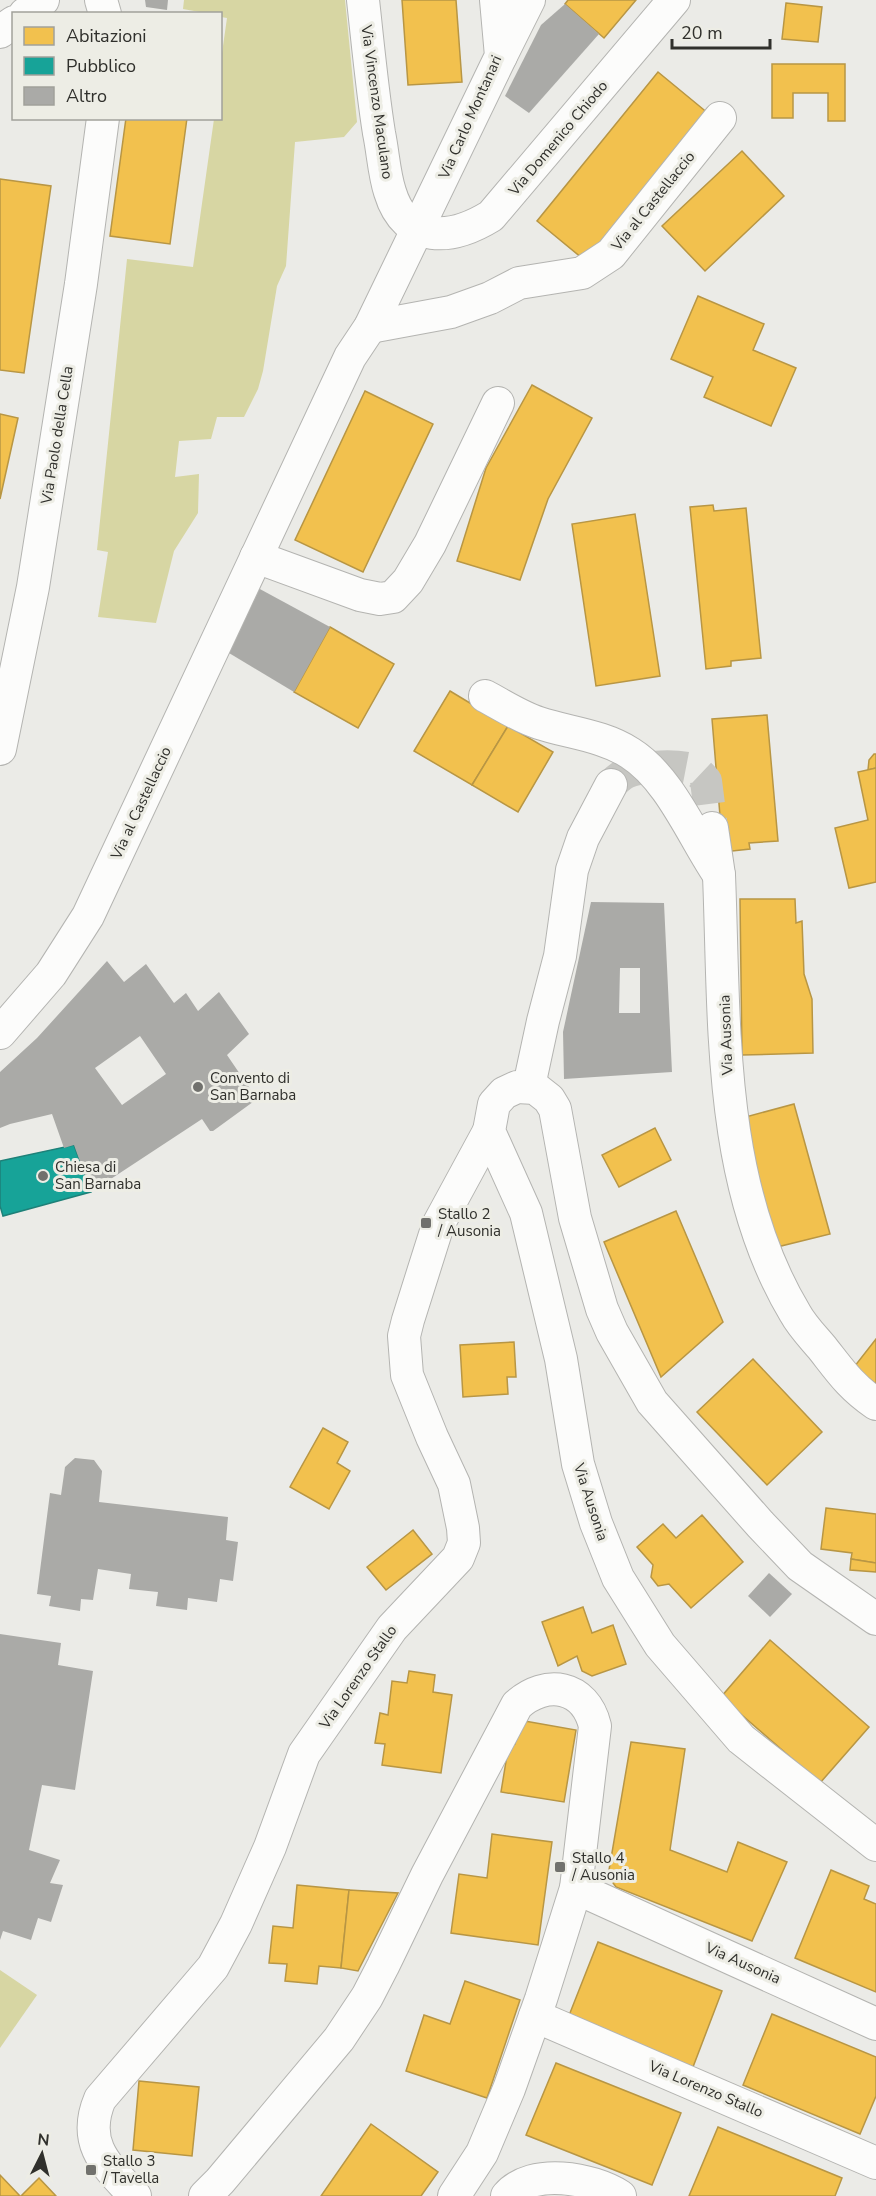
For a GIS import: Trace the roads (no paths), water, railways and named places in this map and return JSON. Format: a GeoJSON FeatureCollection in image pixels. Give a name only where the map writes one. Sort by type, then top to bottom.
{"type":"FeatureCollection","features":[{"type":"Feature","properties":{"kind":"street"},"geometry":{"type":"LineString","coordinates":[[28,12],[43,0]]}},
{"type":"Feature","properties":{"kind":"street","name":"Via Vincenzo Maculano"},"geometry":{"type":"LineString","coordinates":[[363,0],[372,92],[390,193],[399,212],[418,230]]}},
{"type":"Feature","properties":{"kind":"street","name":"Via Carlo Montanari"},"geometry":{"type":"LineString","coordinates":[[418,230],[501,56],[496,0]]}},
{"type":"Feature","properties":{"kind":"street"},"geometry":{"type":"LineString","coordinates":[[501,56],[529,0]]}},
{"type":"Feature","properties":{"kind":"street","name":"Via Domenico Chiodo"},"geometry":{"type":"LineString","coordinates":[[418,230],[438,234],[457,233],[473,227],[490,216],[674,0]]}},
{"type":"Feature","properties":{"kind":"street","name":"Via al Castellaccio"},"geometry":{"type":"LineString","coordinates":[[370,327],[451,312],[490,298],[519,283],[582,273],[611,254],[720,118]]}},
{"type":"Feature","properties":{"kind":"street","name":"Via Paolo della Cella"},"geometry":{"type":"LineString","coordinates":[[0,749],[33,587],[81,284],[103,120]]}},
{"type":"Feature","properties":{"kind":"street","name":"Via al Castellaccio"},"geometry":{"type":"LineString","coordinates":[[0,1033],[51,974],[88,916],[350,357],[370,327],[418,230]]}},
{"type":"Feature","properties":{"kind":"street"},"geometry":{"type":"LineString","coordinates":[[256,556],[360,595],[380,599],[393,597],[408,581],[430,544],[498,403]]}},
{"type":"Feature","properties":{"kind":"street","name":"Via Ausonia"},"geometry":{"type":"LineString","coordinates":[[485,696],[536,722],[607,741],[632,753],[646,765],[666,790],[719,875]]}},
{"type":"Feature","properties":{"kind":"street"},"geometry":{"type":"LineString","coordinates":[[529,1086],[560,956],[572,870],[583,838],[611,785]]}},
{"type":"Feature","properties":{"kind":"street","name":"Via Ausonia"},"geometry":{"type":"LineString","coordinates":[[712,828],[719,875],[727,1077],[741,1172],[762,1246],[795,1315],[855,1390],[876,1404]]}},
{"type":"Feature","properties":{"kind":"street"},"geometry":{"type":"LineString","coordinates":[[489,1131],[491,1113],[499,1098],[517,1086],[529,1086],[544,1094],[555,1109],[575,1218],[602,1309],[612,1332],[652,1402],[800,1566],[876,1619]]}},
{"type":"Feature","properties":{"kind":"street","name":"Via Ausonia"},"geometry":{"type":"LineString","coordinates":[[489,1131],[526,1213],[561,1359],[578,1464],[596,1523],[618,1578],[660,1645],[741,1739],[876,1845]]}},
{"type":"Feature","properties":{"kind":"street","name":"Via Lorenzo Stallo"},"geometry":{"type":"LineString","coordinates":[[135,2196],[103,2162],[99,2152],[94,2117],[100,2099],[213,1967],[236,1924],[270,1847],[304,1754],[392,1628],[458,1558],[464,1543],[454,1484],[407,1375],[404,1336],[438,1225],[489,1131]]}},
{"type":"Feature","properties":{"kind":"street"},"geometry":{"type":"LineString","coordinates":[[205,2196],[352,2021],[383,1966],[427,1875],[517,1705],[534,1694],[548,1690],[570,1693],[587,1704],[595,1726],[576,1888],[509,2089],[482,2153],[454,2196]]}},
{"type":"Feature","properties":{"kind":"street","name":"Via Ausonia"},"geometry":{"type":"LineString","coordinates":[[576,1888],[876,2024]]}},
{"type":"Feature","properties":{"kind":"street","name":"Via Lorenzo Stallo"},"geometry":{"type":"LineString","coordinates":[[535,2016],[876,2163]]}},
{"type":"Feature","properties":{"kind":"street"},"geometry":{"type":"LineString","coordinates":[[507,2196],[525,2184],[560,2177],[598,2185],[620,2196]]}},
{"type":"Feature","properties":{"kind":"tunnel"},"geometry":{"type":"LineString","coordinates":[[611,785],[624,774],[649,767],[684,767],[693,770],[706,781],[712,828]]}},
{"type":"Feature","properties":{"kind":"place","name":"Convento di San Barnaba"},"geometry":{"type":"Point","coordinates":[198,1087]}},
{"type":"Feature","properties":{"kind":"place","name":"Chiesa di San Barnaba"},"geometry":{"type":"Point","coordinates":[43,1176]}},
{"type":"Feature","properties":{"kind":"place","name":"Stallo 2 / Ausonia"},"geometry":{"type":"Point","coordinates":[426,1223]}},
{"type":"Feature","properties":{"kind":"place","name":"Stallo 4 / Ausonia"},"geometry":{"type":"Point","coordinates":[560,1867]}},
{"type":"Feature","properties":{"kind":"place","name":"Stallo 3 / Tavella"},"geometry":{"type":"Point","coordinates":[91,2170]}}]}
